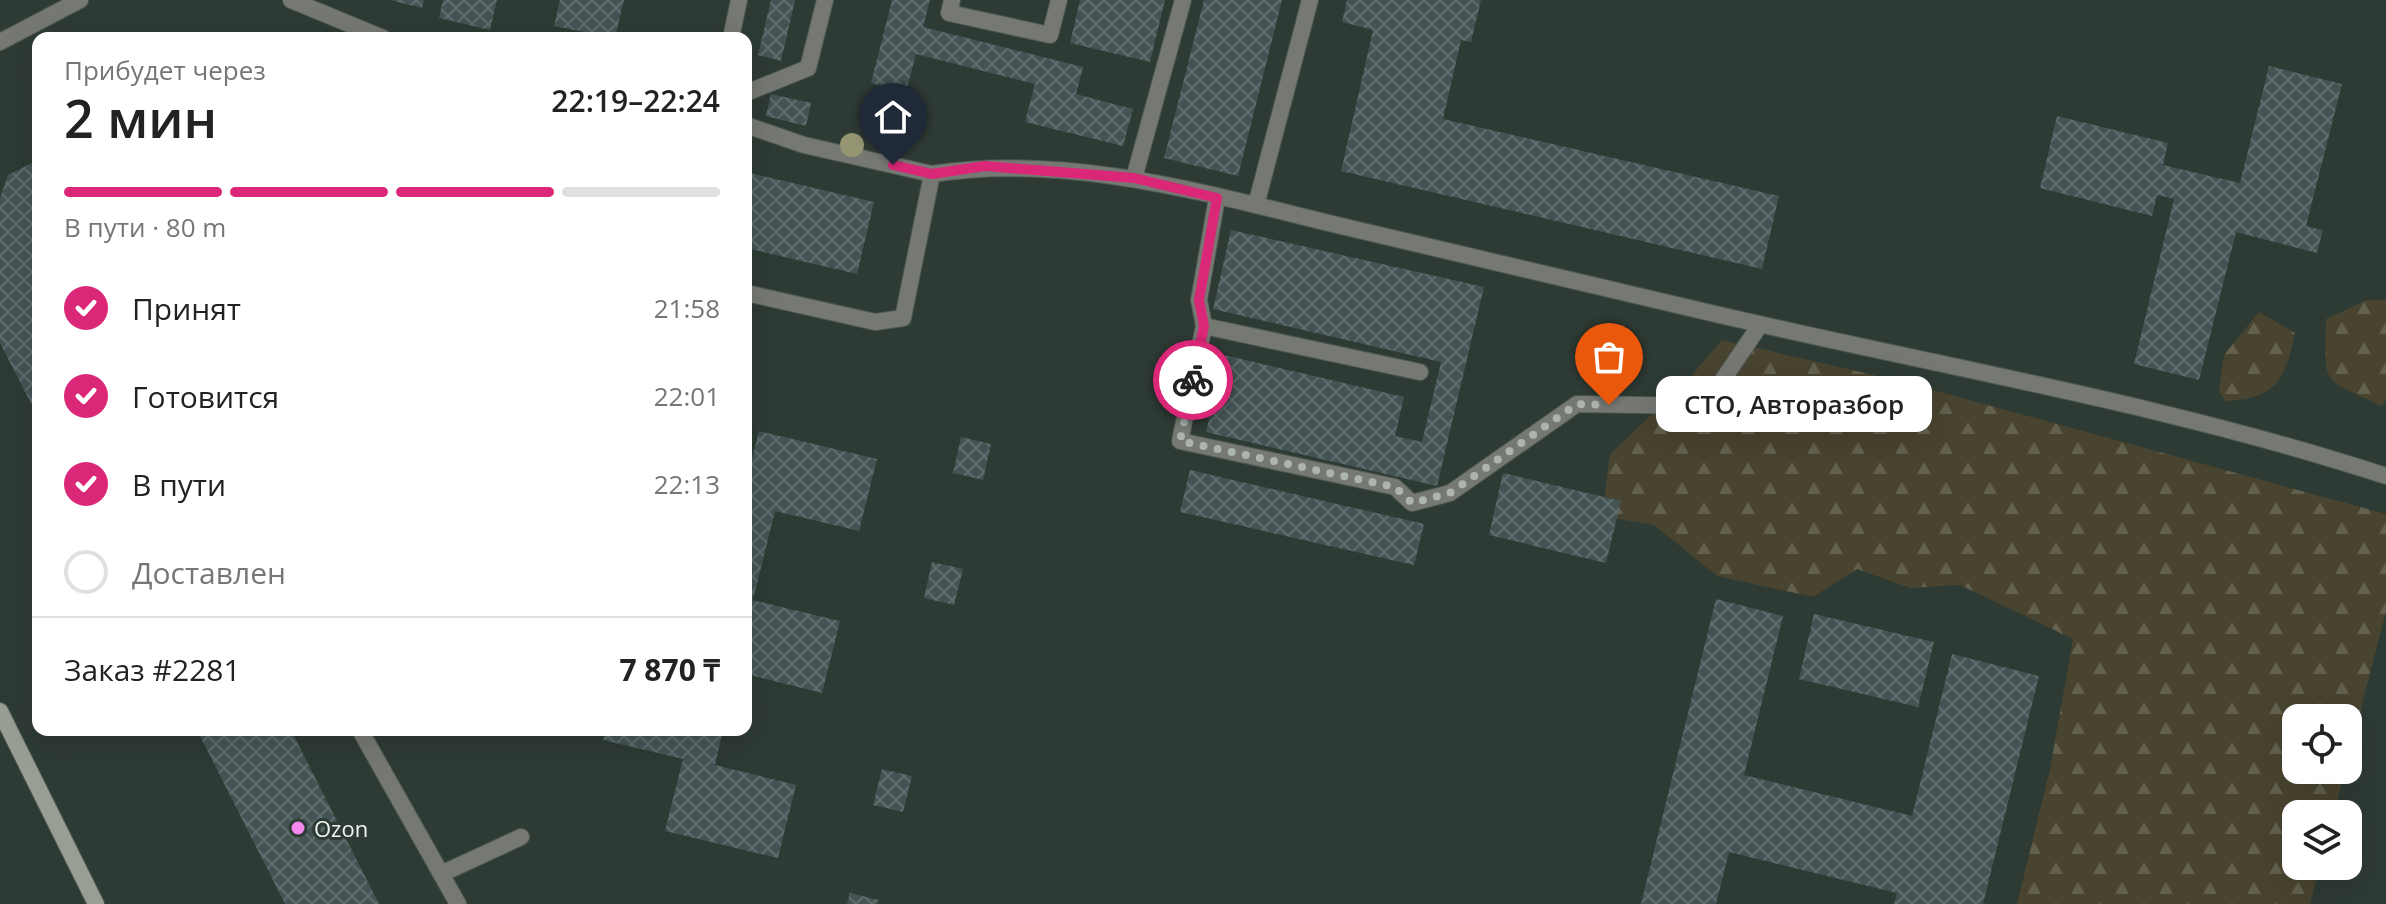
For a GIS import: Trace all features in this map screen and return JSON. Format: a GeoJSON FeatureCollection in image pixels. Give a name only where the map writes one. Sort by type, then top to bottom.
{"type":"FeatureCollection","features":[{"type":"Feature","properties":{"kind":"main road"},"geometry":{"type":"LineString","coordinates":[[0,711],[96,904]]}},
{"type":"Feature","properties":{"kind":"street"},"geometry":{"type":"LineString","coordinates":[[0,42],[80,0]]}},
{"type":"Feature","properties":{"kind":"street"},"geometry":{"type":"LineString","coordinates":[[291,0],[368,32]]}},
{"type":"Feature","properties":{"kind":"street"},"geometry":{"type":"LineString","coordinates":[[732,32],[739,0]]}},
{"type":"Feature","properties":{"kind":"street"},"geometry":{"type":"LineString","coordinates":[[752,91],[808,68],[825,0]]}},
{"type":"Feature","properties":{"kind":"street"},"geometry":{"type":"LineString","coordinates":[[952,0],[949,13],[1050,35],[1059,0]]}},
{"type":"Feature","properties":{"kind":"street"},"geometry":{"type":"LineString","coordinates":[[1134,178],[1183,0]]}},
{"type":"Feature","properties":{"kind":"street"},"geometry":{"type":"LineString","coordinates":[[1256,205],[1310,0]]}},
{"type":"Feature","properties":{"kind":"street"},"geometry":{"type":"LineString","coordinates":[[752,127],[804,145],[932,174],[985,166],[1134,178],[1760,325],[2080,394],[2328,457],[2386,476]]}},
{"type":"Feature","properties":{"kind":"street"},"geometry":{"type":"LineString","coordinates":[[752,294],[875,322],[903,318],[932,174]]}},
{"type":"Feature","properties":{"kind":"street"},"geometry":{"type":"LineString","coordinates":[[1217,198],[1199,300],[1204,326],[1180,441],[1395,487],[1412,503],[1450,493],[1577,404],[1705,406],[1760,325]]}},
{"type":"Feature","properties":{"kind":"street"},"geometry":{"type":"LineString","coordinates":[[1204,326],[1420,372]]}},
{"type":"Feature","properties":{"kind":"street"},"geometry":{"type":"LineString","coordinates":[[363,736],[458,904]]}},
{"type":"Feature","properties":{"kind":"street"},"geometry":{"type":"LineString","coordinates":[[441,874],[521,837]]}},
{"type":"Feature","properties":{"kind":"green space"},"geometry":{"type":"Polygon","coordinates":[[[2367,300],[2386,300],[2386,400],[2382,406],[2337,384],[2330,378],[2327,369],[2326,319],[2367,300]]]}},
{"type":"Feature","properties":{"kind":"green space"},"geometry":{"type":"Polygon","coordinates":[[[2259,312],[2295,333],[2287,363],[2276,384],[2267,391],[2225,401],[2219,391],[2224,355],[2259,312]]]}},
{"type":"Feature","properties":{"kind":"green space"},"geometry":{"type":"Polygon","coordinates":[[[1722,340],[1900,381],[2386,514],[2386,611],[2362,704],[2282,704],[2282,784],[2342,784],[2338,800],[2282,800],[2282,880],[2316,880],[2310,904],[2017,904],[2050,769],[2073,639],[1960,585],[1910,588],[1857,569],[1813,597],[1717,576],[1654,525],[1602,516],[1610,454],[1686,382],[1722,340]]]}},
{"type":"Feature","properties":{"kind":"building"},"geometry":{"type":"Polygon","coordinates":[[[390,0],[424,0],[422,8],[390,0]]]}},
{"type":"Feature","properties":{"kind":"building"},"geometry":{"type":"Polygon","coordinates":[[[443,0],[497,0],[490,30],[439,18],[443,0]]]}},
{"type":"Feature","properties":{"kind":"building"},"geometry":{"type":"Polygon","coordinates":[[[560,0],[624,0],[616,32],[584,32],[554,26],[560,0]]]}},
{"type":"Feature","properties":{"kind":"building"},"geometry":{"type":"Polygon","coordinates":[[[771,0],[795,0],[781,61],[758,55],[771,0]]]}},
{"type":"Feature","properties":{"kind":"building"},"geometry":{"type":"Polygon","coordinates":[[[892,0],[930,0],[923,27],[1083,67],[1076,94],[1133,109],[1123,146],[1025,122],[1035,84],[916,54],[906,92],[871,83],[892,0]]]}},
{"type":"Feature","properties":{"kind":"building"},"geometry":{"type":"Polygon","coordinates":[[[1080,0],[1165,0],[1150,62],[1070,43],[1080,0]]]}},
{"type":"Feature","properties":{"kind":"building"},"geometry":{"type":"Polygon","coordinates":[[[1204,0],[1282,0],[1238,176],[1164,158],[1204,0]]]}},
{"type":"Feature","properties":{"kind":"building"},"geometry":{"type":"Polygon","coordinates":[[[1347,0],[1481,0],[1471,42],[1461,40],[1443,119],[1779,196],[1762,269],[1341,171],[1373,30],[1342,22],[1347,0]]]}},
{"type":"Feature","properties":{"kind":"building"},"geometry":{"type":"Polygon","coordinates":[[[2269,66],[2342,84],[2306,226],[2323,230],[2317,253],[2236,232],[2199,380],[2134,364],[2174,199],[2157,195],[2152,216],[2040,188],[2057,116],[2168,143],[2163,165],[2240,183],[2269,66]]]}},
{"type":"Feature","properties":{"kind":"building"},"geometry":{"type":"Polygon","coordinates":[[[771,94],[811,103],[806,126],[766,116],[771,94]]]}},
{"type":"Feature","properties":{"kind":"building"},"geometry":{"type":"Polygon","coordinates":[[[32,163],[32,405],[0,343],[0,198],[8,175],[32,163]]]}},
{"type":"Feature","properties":{"kind":"building"},"geometry":{"type":"Polygon","coordinates":[[[752,173],[874,202],[857,274],[752,249],[752,173]]]}},
{"type":"Feature","properties":{"kind":"building"},"geometry":{"type":"Polygon","coordinates":[[[1231,230],[1484,287],[1437,486],[1206,432],[1224,355],[1404,397],[1395,436],[1422,442],[1441,362],[1213,309],[1231,230]]]}},
{"type":"Feature","properties":{"kind":"building"},"geometry":{"type":"Polygon","coordinates":[[[759,431],[877,459],[859,531],[775,511],[753,600],[840,621],[822,693],[752,676],[752,458],[759,431]]]}},
{"type":"Feature","properties":{"kind":"building"},"geometry":{"type":"Polygon","coordinates":[[[961,437],[991,444],[983,480],[953,473],[961,437]]]}},
{"type":"Feature","properties":{"kind":"building"},"geometry":{"type":"Polygon","coordinates":[[[1190,470],[1424,524],[1414,565],[1180,512],[1190,470]]]}},
{"type":"Feature","properties":{"kind":"building"},"geometry":{"type":"Polygon","coordinates":[[[1503,473],[1621,501],[1606,563],[1489,535],[1503,473]]]}},
{"type":"Feature","properties":{"kind":"building"},"geometry":{"type":"Polygon","coordinates":[[[932,562],[963,569],[954,605],[924,598],[932,562]]]}},
{"type":"Feature","properties":{"kind":"building"},"geometry":{"type":"Polygon","coordinates":[[[1716,599],[1783,616],[1744,775],[1912,816],[1952,654],[2039,676],[1983,904],[1894,904],[1897,893],[1729,852],[1716,904],[1641,904],[1716,599]]]}},
{"type":"Feature","properties":{"kind":"building"},"geometry":{"type":"Polygon","coordinates":[[[1814,614],[1934,642],[1918,707],[1799,679],[1814,614]]]}},
{"type":"Feature","properties":{"kind":"building"},"geometry":{"type":"Polygon","coordinates":[[[200,736],[294,736],[379,904],[285,904],[200,736]]]}},
{"type":"Feature","properties":{"kind":"building"},"geometry":{"type":"Polygon","coordinates":[[[604,736],[722,736],[715,765],[796,785],[778,858],[665,831],[683,759],[603,740],[604,736]]]}},
{"type":"Feature","properties":{"kind":"building"},"geometry":{"type":"Polygon","coordinates":[[[882,769],[912,776],[903,812],[873,805],[882,769]]]}},
{"type":"Feature","properties":{"kind":"building"},"geometry":{"type":"Polygon","coordinates":[[[850,893],[879,900],[878,904],[847,904],[850,893]]]}},
{"type":"Feature","properties":{"kind":"way so far"},"geometry":{"type":"LineString","coordinates":[[1193,380],[1180,441],[1395,487],[1412,503],[1450,493],[1577,404],[1609,405]]}},
{"type":"Feature","properties":{"kind":"place","name":"СТО, Авторазбор"},"geometry":{"type":"Point","coordinates":[1609,405]}},
{"type":"Feature","properties":{"kind":"place","name":"Ozon"},"geometry":{"type":"Point","coordinates":[298,828]}},
{"type":"Feature","properties":{"kind":"route"},"geometry":{"type":"LineString","coordinates":[[893,165],[932,174],[985,166],[1134,178],[1217,198],[1199,300],[1204,326],[1193,380]]}}]}
